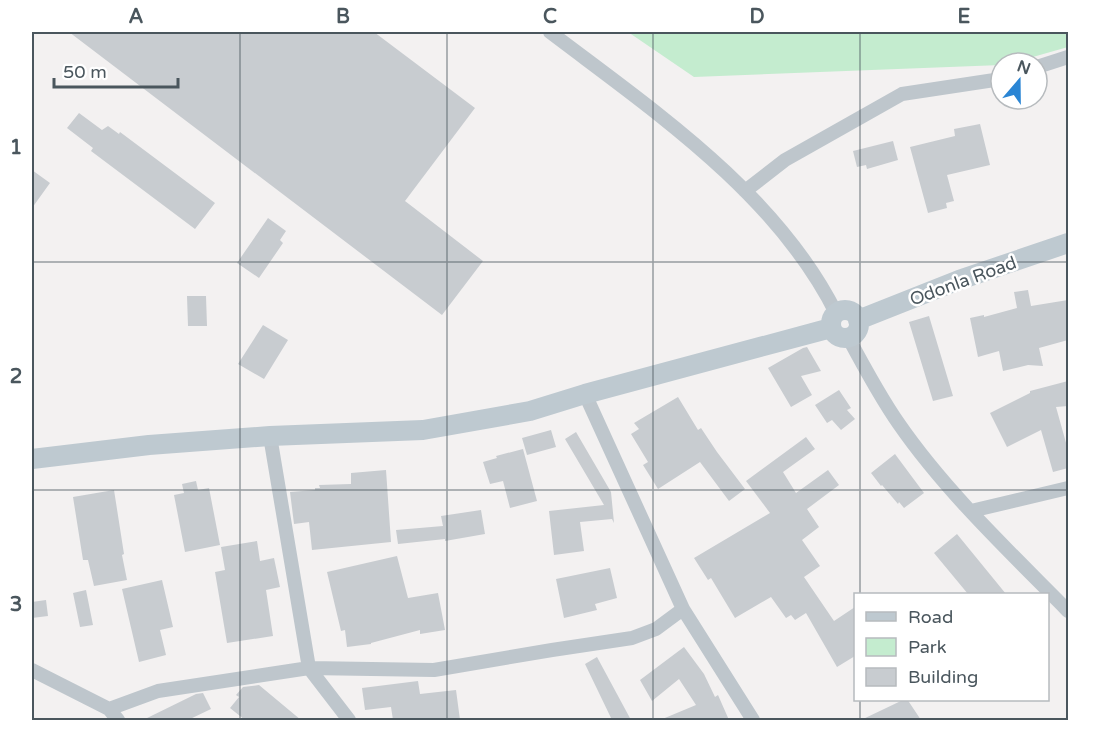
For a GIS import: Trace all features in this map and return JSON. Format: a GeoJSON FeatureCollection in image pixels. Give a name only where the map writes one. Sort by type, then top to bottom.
{"type":"FeatureCollection","features":[{"type":"Feature","properties":{"kind":"street"},"geometry":{"type":"LineString","coordinates":[[550,32],[682,133],[745,191],[787,239],[823,288],[877,391],[900,426],[971,512],[1068,611]]}},
{"type":"Feature","properties":{"kind":"street"},"geometry":{"type":"LineString","coordinates":[[1049,63],[1068,57]]}},
{"type":"Feature","properties":{"kind":"street"},"geometry":{"type":"LineString","coordinates":[[745,191],[785,160],[902,94],[989,81]]}},
{"type":"Feature","properties":{"kind":"street","name":"Odonla Road"},"geometry":{"type":"LineString","coordinates":[[32,459],[149,445],[270,436],[423,430],[530,411],[585,394],[843,325],[959,280],[1068,243]]}},
{"type":"Feature","properties":{"kind":"street"},"geometry":{"type":"LineString","coordinates":[[585,394],[683,609],[753,720]]}},
{"type":"Feature","properties":{"kind":"street"},"geometry":{"type":"LineString","coordinates":[[270,436],[309,668],[349,720]]}},
{"type":"Feature","properties":{"kind":"street"},"geometry":{"type":"LineString","coordinates":[[971,512],[1068,488]]}},
{"type":"Feature","properties":{"kind":"street"},"geometry":{"type":"LineString","coordinates":[[109,709],[158,691],[309,668],[434,670],[632,638],[657,629],[683,609]]}},
{"type":"Feature","properties":{"kind":"street"},"geometry":{"type":"LineString","coordinates":[[32,670],[109,709],[118,720]]}},
{"type":"Feature","properties":{"kind":"green space"},"geometry":{"type":"Polygon","coordinates":[[[628,32],[1068,32],[1068,47],[1049,52],[989,51],[989,65],[694,77],[628,32]]]}},
{"type":"Feature","properties":{"kind":"building"},"geometry":{"type":"Polygon","coordinates":[[[69,32],[374,32],[475,108],[405,201],[483,261],[442,315],[69,32]]]}},
{"type":"Feature","properties":{"kind":"building"},"geometry":{"type":"Polygon","coordinates":[[[79,113],[102,130],[108,126],[119,134],[120,132],[215,203],[195,229],[91,151],[93,148],[67,128],[79,113]]]}},
{"type":"Feature","properties":{"kind":"building"},"geometry":{"type":"Polygon","coordinates":[[[980,124],[990,165],[947,175],[954,201],[946,203],[947,208],[928,213],[910,147],[955,136],[954,129],[980,124]]]}},
{"type":"Feature","properties":{"kind":"building"},"geometry":{"type":"Polygon","coordinates":[[[893,141],[898,160],[867,169],[866,165],[857,167],[853,151],[893,141]]]}},
{"type":"Feature","properties":{"kind":"building"},"geometry":{"type":"Polygon","coordinates":[[[32,170],[50,183],[32,208],[32,170]]]}},
{"type":"Feature","properties":{"kind":"building"},"geometry":{"type":"Polygon","coordinates":[[[268,218],[286,231],[280,240],[283,243],[259,278],[237,263],[268,218]]]}},
{"type":"Feature","properties":{"kind":"building"},"geometry":{"type":"Polygon","coordinates":[[[1028,290],[1031,306],[1068,300],[1068,340],[1039,348],[1043,366],[1028,365],[1003,371],[999,351],[978,357],[970,318],[984,315],[984,317],[1017,308],[1014,292],[1028,290]]]}},
{"type":"Feature","properties":{"kind":"building"},"geometry":{"type":"Polygon","coordinates":[[[187,296],[206,296],[207,326],[188,326],[187,296]]]}},
{"type":"Feature","properties":{"kind":"building"},"geometry":{"type":"Polygon","coordinates":[[[929,316],[953,396],[933,401],[909,322],[929,316]]]}},
{"type":"Feature","properties":{"kind":"building"},"geometry":{"type":"Polygon","coordinates":[[[263,325],[288,340],[264,379],[238,364],[263,325]]]}},
{"type":"Feature","properties":{"kind":"building"},"geometry":{"type":"Polygon","coordinates":[[[807,347],[821,371],[801,376],[812,395],[791,407],[768,368],[807,347]]]}},
{"type":"Feature","properties":{"kind":"building"},"geometry":{"type":"Polygon","coordinates":[[[1068,381],[1068,406],[1056,407],[1068,450],[1068,468],[1053,472],[1041,430],[1007,447],[990,413],[1030,391],[1068,381]]]}},
{"type":"Feature","properties":{"kind":"building"},"geometry":{"type":"Polygon","coordinates":[[[839,390],[851,408],[847,410],[855,419],[841,430],[832,420],[827,423],[815,405],[839,390]]]}},
{"type":"Feature","properties":{"kind":"building"},"geometry":{"type":"Polygon","coordinates":[[[678,397],[698,430],[701,428],[745,489],[729,501],[700,462],[658,489],[643,465],[648,462],[631,434],[639,429],[634,423],[678,397]]]}},
{"type":"Feature","properties":{"kind":"building"},"geometry":{"type":"Polygon","coordinates":[[[551,430],[556,447],[527,455],[522,438],[551,430]]]}},
{"type":"Feature","properties":{"kind":"building"},"geometry":{"type":"Polygon","coordinates":[[[576,432],[611,492],[614,523],[612,519],[580,522],[584,551],[554,555],[549,511],[604,505],[565,439],[576,432]]]}},
{"type":"Feature","properties":{"kind":"building"},"geometry":{"type":"Polygon","coordinates":[[[806,437],[815,449],[783,472],[796,493],[828,470],[839,485],[807,509],[819,527],[802,540],[820,566],[804,577],[834,621],[854,608],[854,657],[837,667],[806,613],[795,620],[791,615],[786,618],[771,597],[735,618],[711,578],[708,580],[694,558],[770,513],[746,481],[806,437]]]}},
{"type":"Feature","properties":{"kind":"building"},"geometry":{"type":"Polygon","coordinates":[[[523,449],[537,501],[510,508],[503,481],[490,484],[483,462],[523,449]]]}},
{"type":"Feature","properties":{"kind":"building"},"geometry":{"type":"Polygon","coordinates":[[[895,454],[924,493],[904,508],[871,473],[895,454]]]}},
{"type":"Feature","properties":{"kind":"building"},"geometry":{"type":"Polygon","coordinates":[[[386,470],[391,542],[312,550],[309,522],[294,524],[290,492],[315,490],[315,488],[320,488],[319,485],[351,484],[351,473],[386,470]]]}},
{"type":"Feature","properties":{"kind":"building"},"geometry":{"type":"Polygon","coordinates":[[[196,481],[198,490],[209,488],[220,545],[185,552],[174,495],[184,493],[182,484],[196,481]]]}},
{"type":"Feature","properties":{"kind":"building"},"geometry":{"type":"Polygon","coordinates":[[[114,490],[127,580],[94,586],[88,560],[83,560],[73,497],[114,490]]]}},
{"type":"Feature","properties":{"kind":"building"},"geometry":{"type":"Polygon","coordinates":[[[481,510],[485,534],[445,541],[445,539],[398,544],[396,530],[443,526],[441,516],[481,510]]]}},
{"type":"Feature","properties":{"kind":"building"},"geometry":{"type":"Polygon","coordinates":[[[957,534],[1005,593],[967,593],[934,553],[957,534]]]}},
{"type":"Feature","properties":{"kind":"building"},"geometry":{"type":"Polygon","coordinates":[[[257,541],[260,561],[274,558],[280,587],[266,590],[273,636],[227,643],[215,572],[225,570],[221,547],[257,541]]]}},
{"type":"Feature","properties":{"kind":"building"},"geometry":{"type":"Polygon","coordinates":[[[397,556],[408,598],[438,593],[445,630],[420,634],[420,630],[371,644],[347,647],[345,630],[341,631],[327,572],[397,556]]]}},
{"type":"Feature","properties":{"kind":"building"},"geometry":{"type":"Polygon","coordinates":[[[610,568],[617,598],[595,604],[597,610],[564,618],[556,579],[610,568]]]}},
{"type":"Feature","properties":{"kind":"building"},"geometry":{"type":"Polygon","coordinates":[[[162,580],[173,627],[160,630],[166,655],[139,662],[122,589],[162,580]]]}},
{"type":"Feature","properties":{"kind":"building"},"geometry":{"type":"Polygon","coordinates":[[[86,590],[93,625],[80,627],[73,593],[86,590]]]}},
{"type":"Feature","properties":{"kind":"building"},"geometry":{"type":"Polygon","coordinates":[[[46,600],[48,616],[32,618],[32,602],[46,600]]]}},
{"type":"Feature","properties":{"kind":"building"},"geometry":{"type":"Polygon","coordinates":[[[684,647],[704,674],[715,697],[718,695],[729,720],[660,720],[696,705],[679,679],[652,701],[640,680],[684,647]]]}},
{"type":"Feature","properties":{"kind":"building"},"geometry":{"type":"Polygon","coordinates":[[[597,657],[631,720],[612,720],[585,664],[597,657]]]}},
{"type":"Feature","properties":{"kind":"building"},"geometry":{"type":"Polygon","coordinates":[[[418,681],[420,694],[456,690],[460,720],[393,720],[391,707],[365,710],[362,688],[418,681]]]}},
{"type":"Feature","properties":{"kind":"building"},"geometry":{"type":"Polygon","coordinates":[[[259,685],[301,720],[245,720],[230,708],[239,697],[236,695],[243,687],[259,685]]]}},
{"type":"Feature","properties":{"kind":"building"},"geometry":{"type":"Polygon","coordinates":[[[203,693],[211,709],[188,720],[143,720],[196,694],[203,693]]]}},
{"type":"Feature","properties":{"kind":"building"},"geometry":{"type":"Polygon","coordinates":[[[901,701],[908,701],[921,720],[861,720],[901,701]]]}}]}
